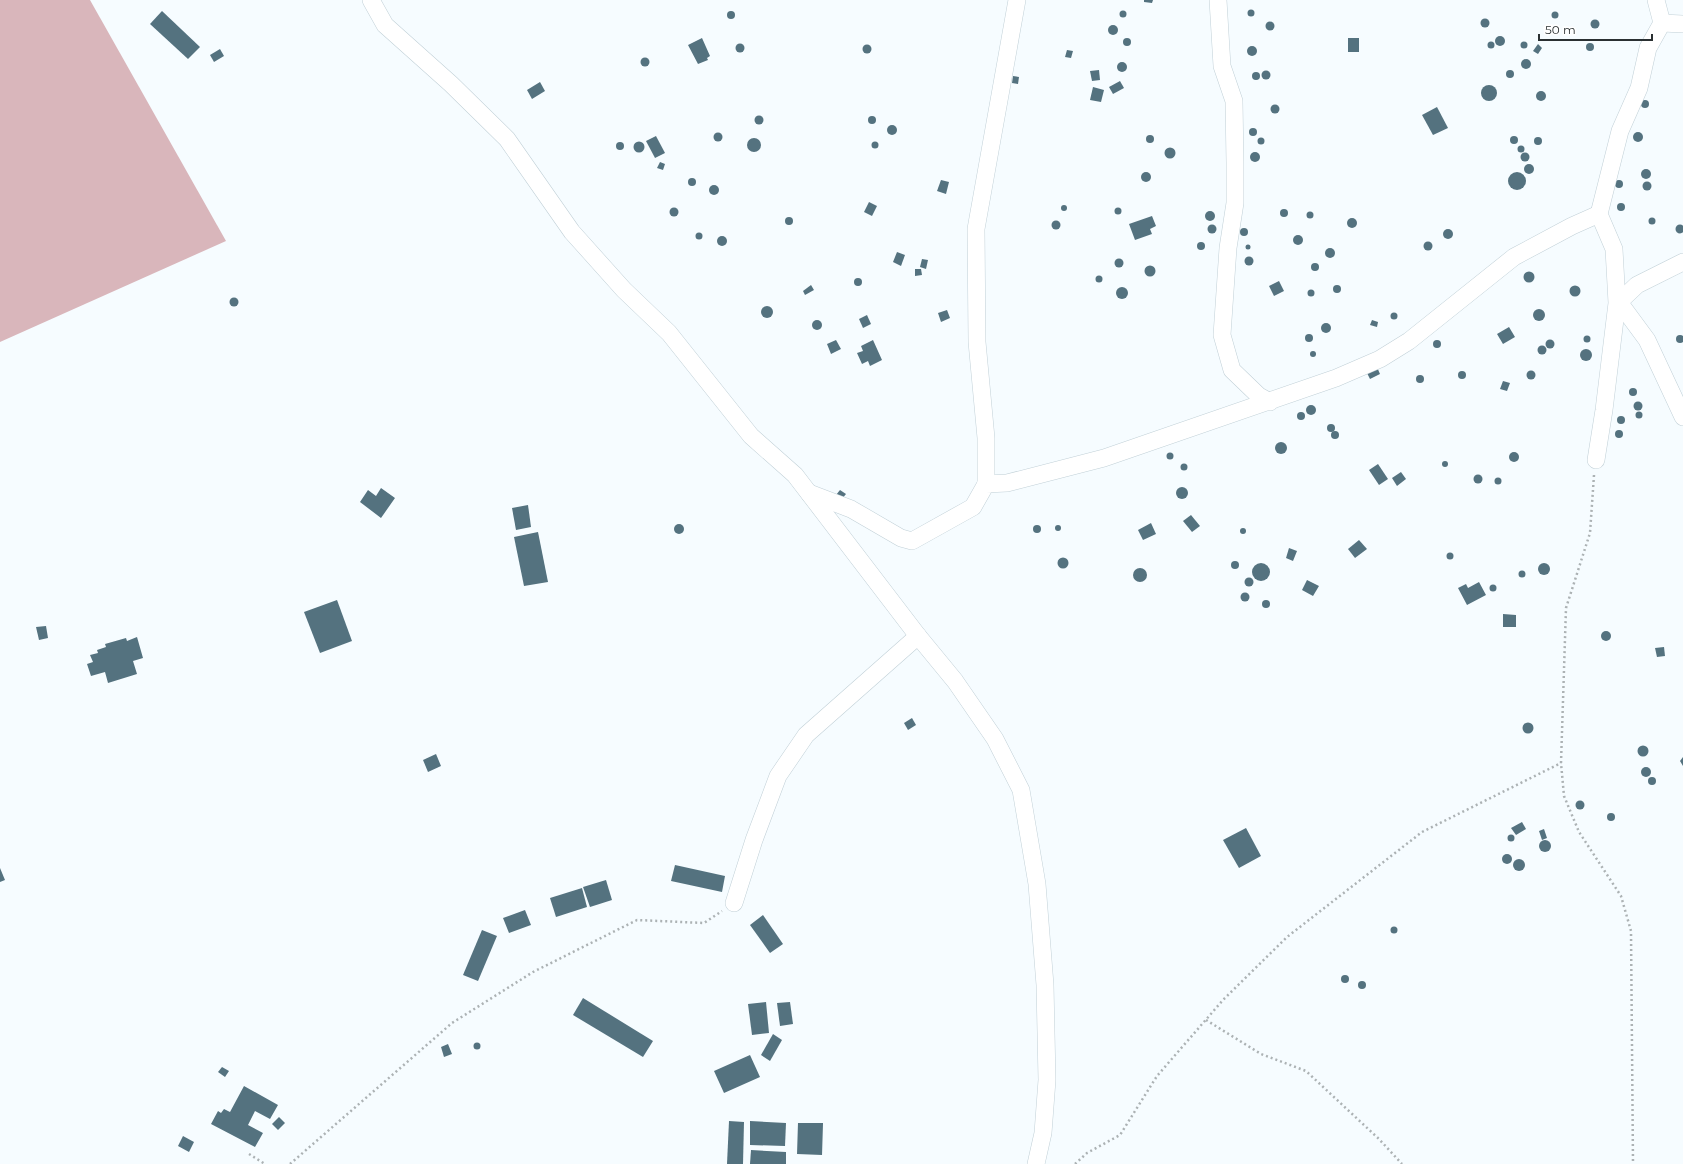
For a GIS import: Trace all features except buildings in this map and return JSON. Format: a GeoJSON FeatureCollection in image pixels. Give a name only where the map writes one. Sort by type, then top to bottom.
{"type":"FeatureCollection","features":[{"type":"Feature","properties":{"kind":"street"},"geometry":{"type":"LineString","coordinates":[[372,0],[385,25],[451,84],[507,139],[572,232],[624,290],[669,333],[750,436],[795,475],[918,636],[955,681],[995,739],[1021,790],[1037,884],[1045,985],[1047,1080],[1043,1134],[1036,1164]]}},
{"type":"Feature","properties":{"kind":"street"},"geometry":{"type":"LineString","coordinates":[[809,492],[851,509],[901,538],[912,541],[973,507],[986,484],[986,438],[977,342],[976,229],[1017,0]]}},
{"type":"Feature","properties":{"kind":"street"},"geometry":{"type":"LineString","coordinates":[[1218,0],[1222,66],[1234,101],[1236,163],[1235,203],[1228,248],[1222,335],[1232,370],[1259,396],[1270,402]]}},
{"type":"Feature","properties":{"kind":"street"},"geometry":{"type":"LineString","coordinates":[[1596,460],[1604,410],[1617,303],[1614,249],[1599,214],[1620,131],[1639,88],[1648,48],[1662,23],[1656,0]]}},
{"type":"Feature","properties":{"kind":"street"},"geometry":{"type":"LineString","coordinates":[[1662,23],[1683,24]]}},
{"type":"Feature","properties":{"kind":"street"},"geometry":{"type":"LineString","coordinates":[[986,484],[1007,483],[1104,458],[1336,378],[1380,358],[1409,341],[1514,257],[1572,226],[1599,214]]}},
{"type":"Feature","properties":{"kind":"street"},"geometry":{"type":"LineString","coordinates":[[1683,262],[1637,285],[1619,302],[1647,340],[1683,417]]}},
{"type":"Feature","properties":{"kind":"street"},"geometry":{"type":"LineString","coordinates":[[734,903],[754,840],[778,776],[806,735],[918,636]]}},
{"type":"Feature","properties":{"kind":"path"},"geometry":{"type":"LineString","coordinates":[[1596,460],[1590,533],[1566,608],[1561,763],[1564,796],[1579,832],[1621,896],[1631,931],[1633,1164]]}},
{"type":"Feature","properties":{"kind":"path"},"geometry":{"type":"LineString","coordinates":[[1075,1164],[1087,1153],[1120,1135],[1157,1076],[1223,1000],[1287,937],[1422,832],[1561,763]]}},
{"type":"Feature","properties":{"kind":"path"},"geometry":{"type":"LineString","coordinates":[[290,1164],[452,1024],[533,972],[637,920],[704,923],[734,903]]}},
{"type":"Feature","properties":{"kind":"path"},"geometry":{"type":"LineString","coordinates":[[1206,1020],[1261,1054],[1306,1071],[1402,1164]]}},
{"type":"Feature","properties":{"kind":"path"},"geometry":{"type":"LineString","coordinates":[[249,1154],[265,1164]]}},
{"type":"Feature","properties":{"kind":"shaded area"},"geometry":{"type":"Polygon","coordinates":[[[0,0],[90,0],[226,241],[0,342],[0,0]]]}}]}
